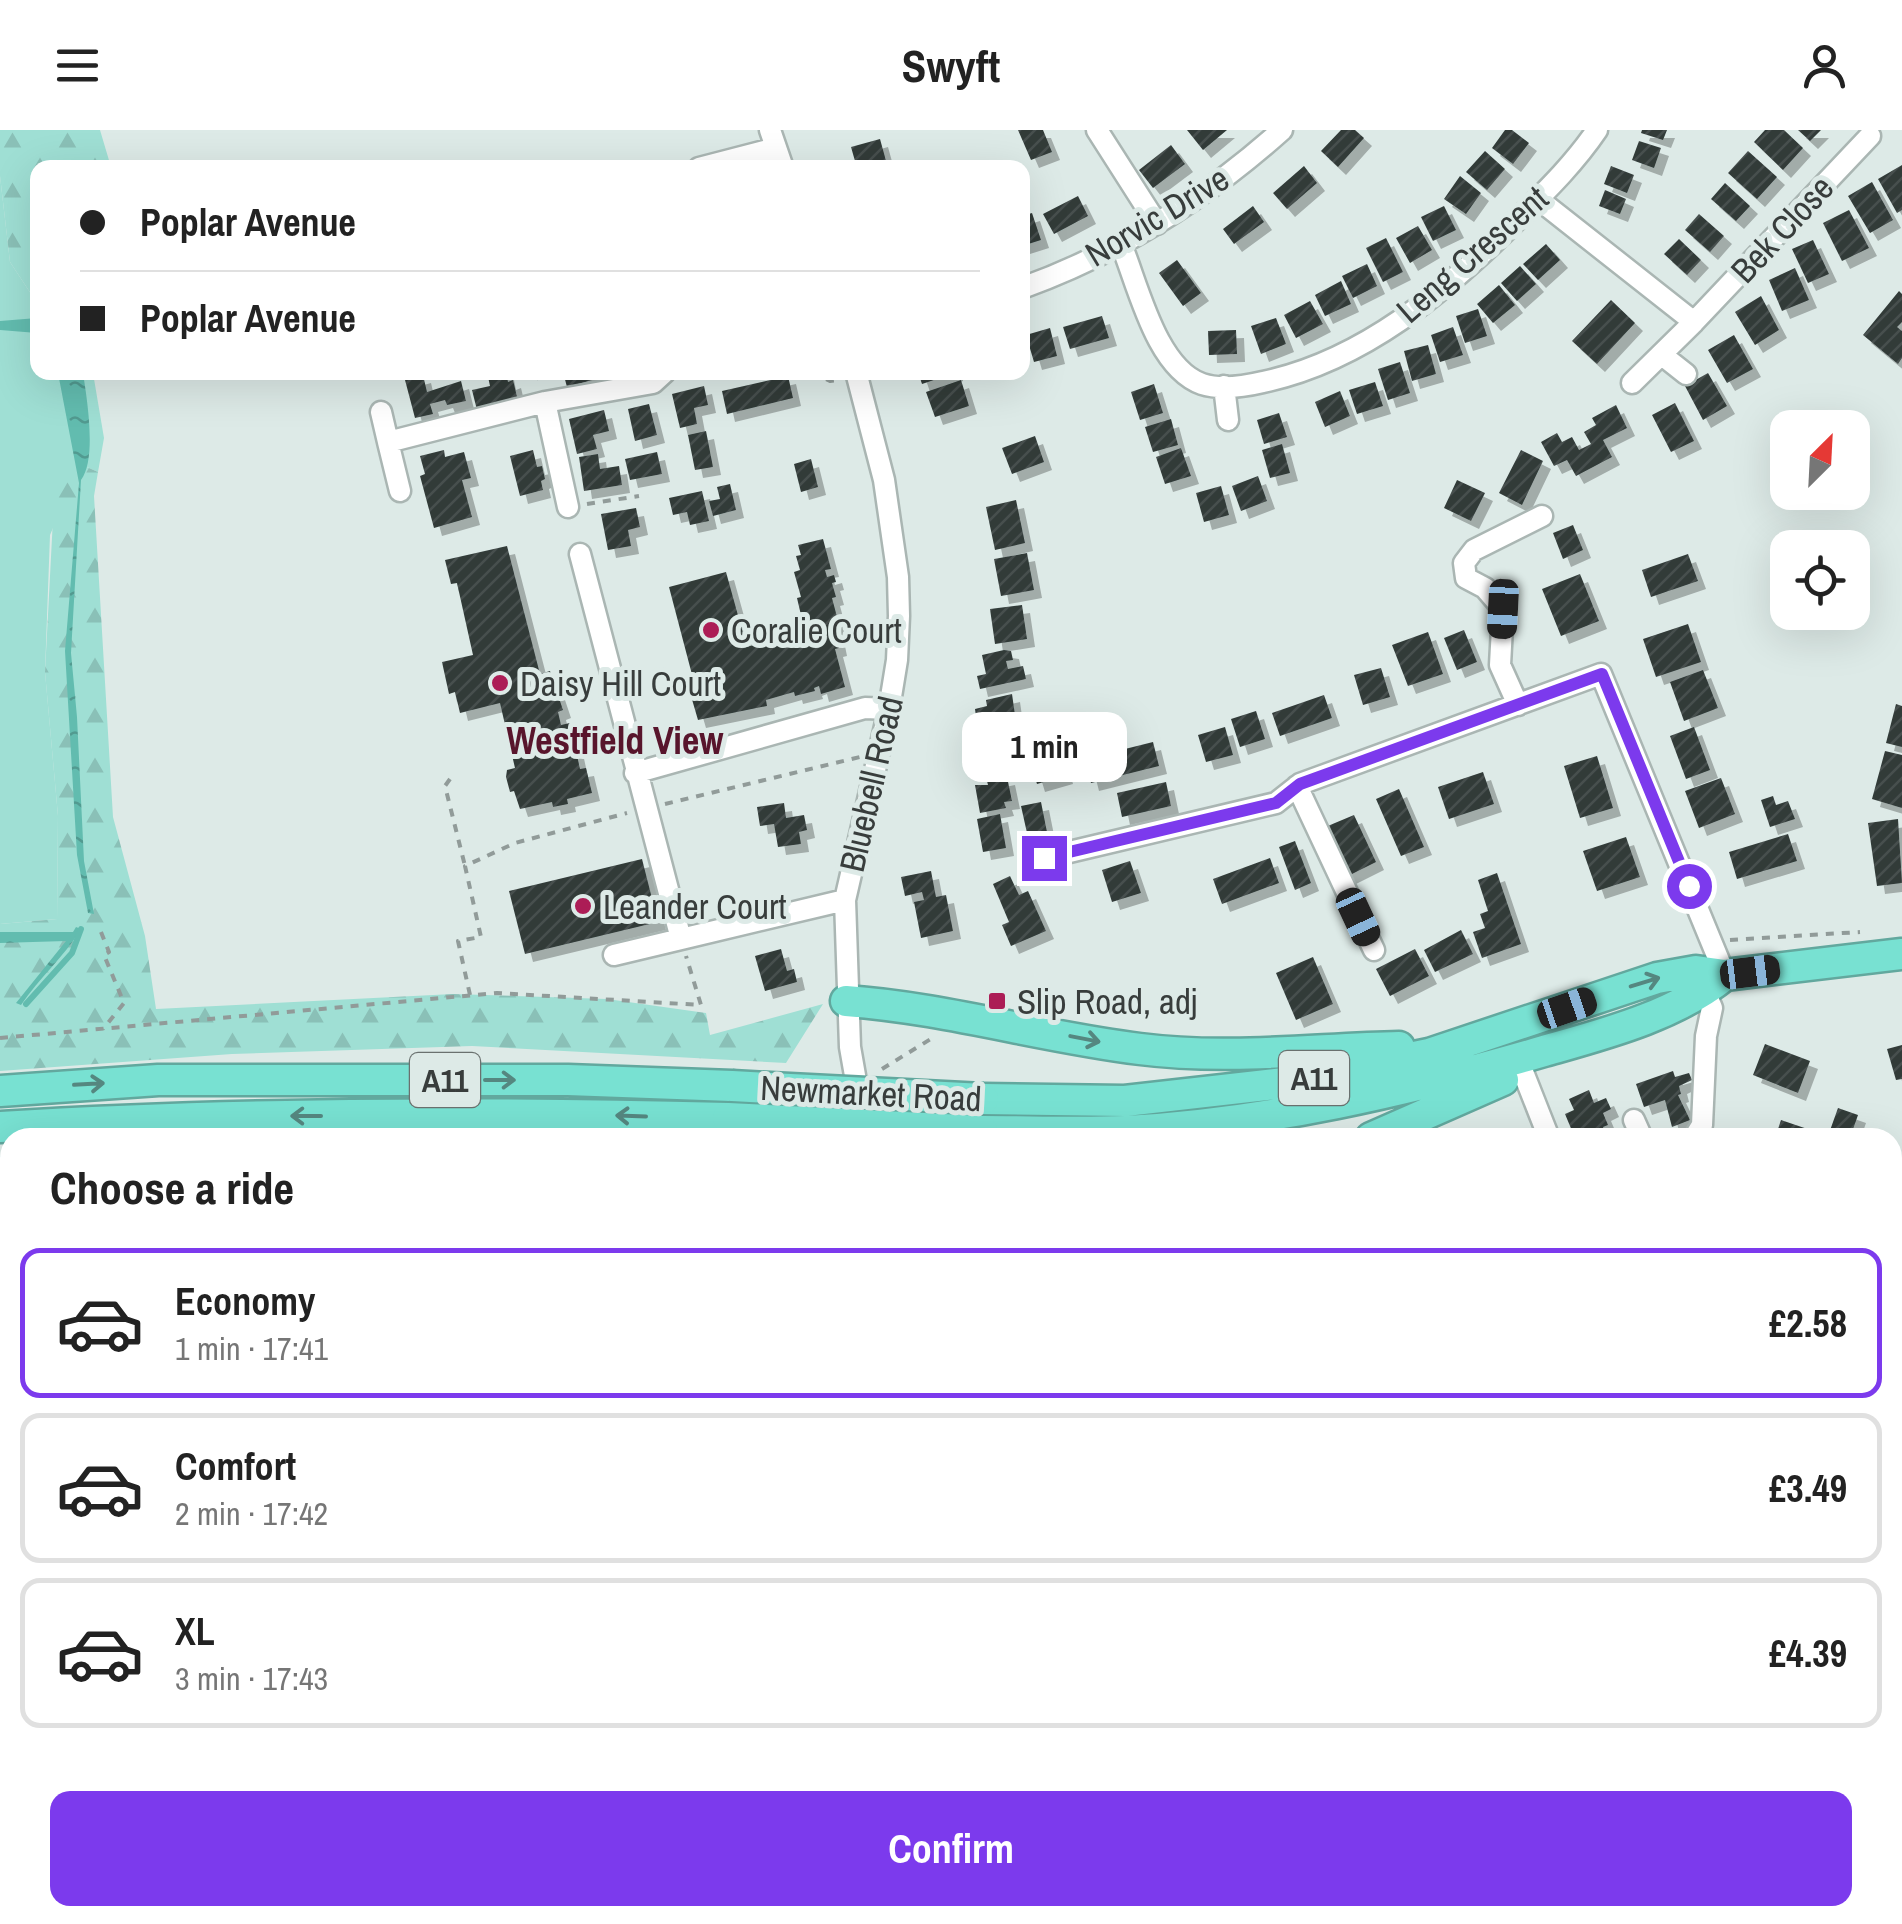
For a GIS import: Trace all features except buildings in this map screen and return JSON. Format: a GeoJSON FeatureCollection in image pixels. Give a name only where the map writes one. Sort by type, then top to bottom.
{"type":"FeatureCollection","features":[{"type":"Feature","properties":{"kind":"highway","name":"Newmarket Road"},"geometry":{"type":"LineString","coordinates":[[1154,1128],[1277,1115],[1408,1090],[1606,1034],[1715,983],[1902,954]]}},
{"type":"Feature","properties":{"kind":"highway","name":"Newmarket Road"},"geometry":{"type":"LineString","coordinates":[[0,1091],[158,1080],[568,1080],[1126,1101],[1293,1082],[1428,1054],[1657,978],[1696,972],[1715,983]]}},
{"type":"Feature","properties":{"kind":"highway","name":"A11"},"geometry":{"type":"LineString","coordinates":[[846,1001],[920,1008],[1140,1050],[1230,1056],[1415,1047],[1428,1054]]}},
{"type":"Feature","properties":{"kind":"highway"},"geometry":{"type":"LineString","coordinates":[[1394,1128],[1606,1034]]}},
{"type":"Feature","properties":{"kind":"highway","name":"Newmarket Road"},"geometry":{"type":"LineString","coordinates":[[0,1127],[172,1118],[571,1114],[940,1128]]}},
{"type":"Feature","properties":{"kind":"street"},"geometry":{"type":"LineString","coordinates":[[1097,130],[1157,224]]}},
{"type":"Feature","properties":{"kind":"street","name":"Norvic Drive"},"geometry":{"type":"LineString","coordinates":[[1030,284],[1157,224],[1239,167],[1282,130]]}},
{"type":"Feature","properties":{"kind":"street","name":"Leng Crescent"},"geometry":{"type":"LineString","coordinates":[[1121,244],[1149,322],[1164,352],[1181,370],[1202,384],[1224,386],[1286,377],[1344,354],[1417,308],[1460,274],[1538,200],[1597,130]]}},
{"type":"Feature","properties":{"kind":"street","name":"Bek Close"},"geometry":{"type":"LineString","coordinates":[[1632,383],[1870,136]]}},
{"type":"Feature","properties":{"kind":"street"},"geometry":{"type":"LineString","coordinates":[[731,160],[776,149]]}},
{"type":"Feature","properties":{"kind":"street"},"geometry":{"type":"LineString","coordinates":[[1538,200],[1694,322]]}},
{"type":"Feature","properties":{"kind":"street"},"geometry":{"type":"LineString","coordinates":[[1662,354],[1686,374]]}},
{"type":"Feature","properties":{"kind":"street"},"geometry":{"type":"LineString","coordinates":[[388,442],[545,402],[656,380]]}},
{"type":"Feature","properties":{"kind":"street","name":"Bluebell Road"},"geometry":{"type":"LineString","coordinates":[[858,380],[884,480],[898,578],[897,660],[890,710],[845,900],[850,1047],[865,1128]]}},
{"type":"Feature","properties":{"kind":"street"},"geometry":{"type":"LineString","coordinates":[[1224,386],[1228,420]]}},
{"type":"Feature","properties":{"kind":"street"},"geometry":{"type":"LineString","coordinates":[[545,402],[568,507]]}},
{"type":"Feature","properties":{"kind":"street"},"geometry":{"type":"LineString","coordinates":[[380,412],[400,490]]}},
{"type":"Feature","properties":{"kind":"street"},"geometry":{"type":"LineString","coordinates":[[1518,705],[1500,666],[1503,609],[1485,588],[1466,578],[1464,563],[1474,550],[1542,516]]}},
{"type":"Feature","properties":{"kind":"street"},"geometry":{"type":"LineString","coordinates":[[580,554],[681,938]]}},
{"type":"Feature","properties":{"kind":"street"},"geometry":{"type":"LineString","coordinates":[[1044,858],[1276,803],[1298,786],[1602,674],[1712,942],[1715,983],[1706,1036],[1700,1128]]}},
{"type":"Feature","properties":{"kind":"street"},"geometry":{"type":"LineString","coordinates":[[635,773],[865,708],[890,710]]}},
{"type":"Feature","properties":{"kind":"street"},"geometry":{"type":"LineString","coordinates":[[1298,786],[1374,950]]}},
{"type":"Feature","properties":{"kind":"street"},"geometry":{"type":"LineString","coordinates":[[614,955],[845,900]]}},
{"type":"Feature","properties":{"kind":"street"},"geometry":{"type":"LineString","coordinates":[[1522,1072],[1545,1128]]}},
{"type":"Feature","properties":{"kind":"path"},"geometry":{"type":"LineString","coordinates":[[568,507],[640,496]]}},
{"type":"Feature","properties":{"kind":"path"},"geometry":{"type":"LineString","coordinates":[[860,772],[864,756]]}},
{"type":"Feature","properties":{"kind":"path"},"geometry":{"type":"LineString","coordinates":[[450,779],[445,786],[482,936],[458,941],[470,996]]}},
{"type":"Feature","properties":{"kind":"path"},"geometry":{"type":"LineString","coordinates":[[101,932],[109,952],[104,955],[124,1002],[103,1029]]}},
{"type":"Feature","properties":{"kind":"path"},"geometry":{"type":"LineString","coordinates":[[1712,942],[1873,932]]}},
{"type":"Feature","properties":{"kind":"path"},"geometry":{"type":"LineString","coordinates":[[0,1038],[497,994],[701,1005],[681,938]]}},
{"type":"Feature","properties":{"kind":"path"},"geometry":{"type":"LineString","coordinates":[[874,1075],[920,1044],[972,1023],[972,1018]]}},
{"type":"Feature","properties":{"kind":"green space"},"geometry":{"type":"Polygon","coordinates":[[[0,130],[100,130],[109,160],[30,160],[30,292],[10,262],[0,176],[0,130]]]}},
{"type":"Feature","properties":{"kind":"green space"},"geometry":{"type":"Polygon","coordinates":[[[0,176],[10,262],[30,292],[30,380],[94,380],[104,438],[98,472],[80,464],[50,535],[45,672],[58,816],[57,919],[0,924],[0,176]]]}},
{"type":"Feature","properties":{"kind":"green space"},"geometry":{"type":"Polygon","coordinates":[[[80,464],[98,472],[94,496],[113,817],[145,936],[156,1009],[453,994],[607,999],[706,1013],[710,1035],[823,1004],[786,1063],[472,1046],[232,1054],[0,1071],[0,924],[57,919],[58,816],[45,672],[55,480],[80,464]]]}},
{"type":"Feature","properties":{"kind":"water"},"geometry":{"type":"Polygon","coordinates":[[[30,319],[30,332],[0,330],[0,321],[30,319]]]}},
{"type":"Feature","properties":{"kind":"water"},"geometry":{"type":"Polygon","coordinates":[[[59,380],[84,380],[90,428],[89,458],[81,480],[71,653],[84,861],[94,914],[88,913],[77,855],[65,651],[79,483],[59,380]]]}},
{"type":"Feature","properties":{"kind":"water"},"geometry":{"type":"Polygon","coordinates":[[[76,927],[81,929],[67,949],[21,1005],[16,1003],[66,941],[0,943],[0,932],[73,932],[76,927]]]}},
{"type":"Feature","properties":{"kind":"waterway"},"geometry":{"type":"LineString","coordinates":[[26,1004],[72,953],[81,929]]}},
{"type":"Feature","properties":{"kind":"place","name":"Coralie Court"},"geometry":{"type":"Point","coordinates":[711,630]}},
{"type":"Feature","properties":{"kind":"place","name":"Daisy Hill Court"},"geometry":{"type":"Point","coordinates":[500,683]}},
{"type":"Feature","properties":{"kind":"place","name":"Leander Court"},"geometry":{"type":"Point","coordinates":[583,906]}},
{"type":"Feature","properties":{"kind":"place","name":"Slip Road, adj"},"geometry":{"type":"Point","coordinates":[997,1001]}},
{"type":"Feature","properties":{"kind":"district","name":"Westfield View"},"geometry":{"type":"Point","coordinates":[615,740]}},
{"type":"Feature","properties":{"kind":"route"},"geometry":{"type":"LineString","coordinates":[[1044,858],[1276,803],[1300,784],[1602,674],[1689,886]]}}]}
